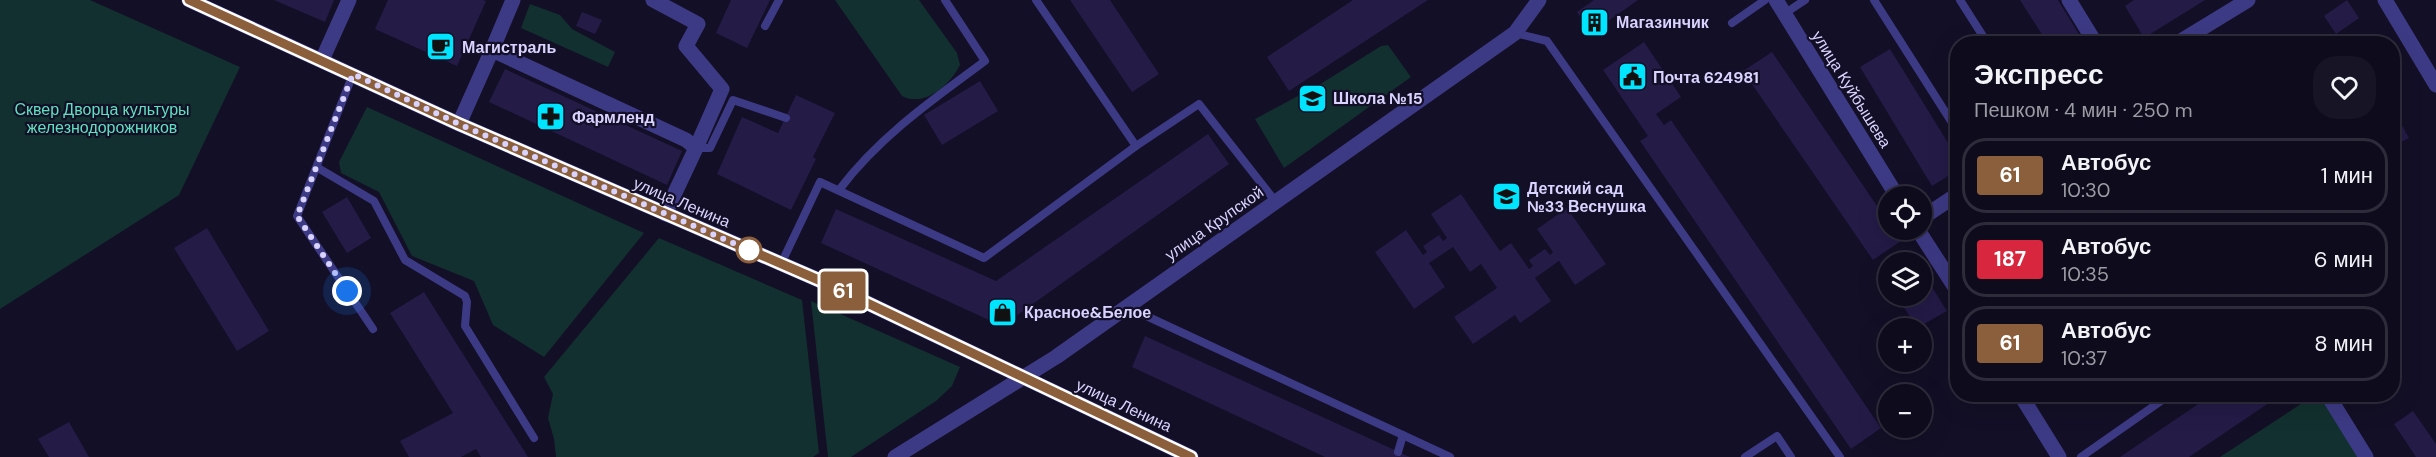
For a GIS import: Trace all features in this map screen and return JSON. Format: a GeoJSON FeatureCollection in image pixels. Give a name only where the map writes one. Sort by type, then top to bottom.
{"type":"FeatureCollection","features":[{"type":"Feature","properties":{"kind":"street","name":"улица Ленина"},"geometry":{"type":"LineString","coordinates":[[189,0],[459,124],[781,264],[987,358],[1022,377],[1191,457]]}},
{"type":"Feature","properties":{"kind":"street"},"geometry":{"type":"LineString","coordinates":[[322,60],[349,0]]}},
{"type":"Feature","properties":{"kind":"street"},"geometry":{"type":"LineString","coordinates":[[459,124],[513,0]]}},
{"type":"Feature","properties":{"kind":"street"},"geometry":{"type":"LineString","coordinates":[[653,0],[698,24],[686,46],[722,89],[665,214]]}},
{"type":"Feature","properties":{"kind":"street","name":"улица Крупской"},"geometry":{"type":"LineString","coordinates":[[895,457],[1056,357],[1515,33],[1539,0]]}},
{"type":"Feature","properties":{"kind":"street","name":"улица Куйбышева"},"geometry":{"type":"LineString","coordinates":[[1776,0],[1891,186]]}},
{"type":"Feature","properties":{"kind":"street"},"geometry":{"type":"LineString","coordinates":[[2069,0],[2091,36]]}},
{"type":"Feature","properties":{"kind":"street"},"geometry":{"type":"LineString","coordinates":[[2189,36],[2248,0]]}},
{"type":"Feature","properties":{"kind":"street"},"geometry":{"type":"LineString","coordinates":[[2385,0],[2436,85]]}},
{"type":"Feature","properties":{"kind":"street"},"geometry":{"type":"LineString","coordinates":[[492,50],[686,140],[696,148]]}},
{"type":"Feature","properties":{"kind":"street"},"geometry":{"type":"LineString","coordinates":[[1932,211],[1950,199]]}},
{"type":"Feature","properties":{"kind":"street"},"geometry":{"type":"LineString","coordinates":[[1924,240],[1950,280]]}},
{"type":"Feature","properties":{"kind":"street"},"geometry":{"type":"LineString","coordinates":[[2025,402],[2059,457]]}},
{"type":"Feature","properties":{"kind":"street"},"geometry":{"type":"LineString","coordinates":[[2332,402],[2366,457]]}},
{"type":"Feature","properties":{"kind":"lane"},"geometry":{"type":"LineString","coordinates":[[765,26],[779,0]]}},
{"type":"Feature","properties":{"kind":"lane"},"geometry":{"type":"LineString","coordinates":[[839,190],[857,165],[895,129],[985,61],[945,0]]}},
{"type":"Feature","properties":{"kind":"lane"},"geometry":{"type":"LineString","coordinates":[[1036,0],[1136,146]]}},
{"type":"Feature","properties":{"kind":"lane"},"geometry":{"type":"LineString","coordinates":[[1732,23],[1765,0]]}},
{"type":"Feature","properties":{"kind":"lane"},"geometry":{"type":"LineString","coordinates":[[1784,14],[1805,0]]}},
{"type":"Feature","properties":{"kind":"lane"},"geometry":{"type":"LineString","coordinates":[[1874,0],[1950,119]]}},
{"type":"Feature","properties":{"kind":"lane"},"geometry":{"type":"LineString","coordinates":[[1960,0],[1983,36]]}},
{"type":"Feature","properties":{"kind":"lane"},"geometry":{"type":"LineString","coordinates":[[1515,33],[1547,41],[1840,457]]}},
{"type":"Feature","properties":{"kind":"lane"},"geometry":{"type":"LineString","coordinates":[[353,74],[318,168],[297,216],[373,329]]}},
{"type":"Feature","properties":{"kind":"lane"},"geometry":{"type":"LineString","coordinates":[[696,148],[710,148],[733,100],[786,118]]}},
{"type":"Feature","properties":{"kind":"lane"},"geometry":{"type":"LineString","coordinates":[[781,264],[820,182],[984,258],[1136,146],[1199,104],[1276,201]]}},
{"type":"Feature","properties":{"kind":"lane"},"geometry":{"type":"LineString","coordinates":[[318,168],[374,201],[405,260],[465,296],[467,302],[465,326],[534,438]]}},
{"type":"Feature","properties":{"kind":"lane"},"geometry":{"type":"LineString","coordinates":[[1127,307],[1450,457]]}},
{"type":"Feature","properties":{"kind":"lane"},"geometry":{"type":"LineString","coordinates":[[2080,457],[2159,402]]}},
{"type":"Feature","properties":{"kind":"lane"},"geometry":{"type":"LineString","coordinates":[[1398,452],[1404,435]]}},
{"type":"Feature","properties":{"kind":"lane"},"geometry":{"type":"LineString","coordinates":[[1745,457],[1777,436],[1791,457]]}},
{"type":"Feature","properties":{"kind":"green space","name":"Сквер Дворца культуры железнодорожников"},"geometry":{"type":"Polygon","coordinates":[[[0,0],[90,0],[240,67],[179,195],[0,309],[0,0]]]}},
{"type":"Feature","properties":{"kind":"green space"},"geometry":{"type":"Polygon","coordinates":[[[835,0],[919,0],[957,53],[960,65],[956,73],[943,87],[927,97],[910,99],[902,96],[835,0]]]}},
{"type":"Feature","properties":{"kind":"green space"},"geometry":{"type":"Polygon","coordinates":[[[530,4],[560,15],[572,29],[615,52],[608,67],[521,28],[530,4]]]}},
{"type":"Feature","properties":{"kind":"green space"},"geometry":{"type":"Polygon","coordinates":[[[1388,45],[1411,77],[1284,168],[1255,119],[1322,83],[1381,46],[1388,45]]]}},
{"type":"Feature","properties":{"kind":"green space"},"geometry":{"type":"Polygon","coordinates":[[[367,107],[644,233],[544,357],[493,325],[474,281],[412,256],[379,192],[341,173],[339,162],[367,107]]]}},
{"type":"Feature","properties":{"kind":"green space"},"geometry":{"type":"Polygon","coordinates":[[[659,238],[802,300],[819,453],[813,457],[556,457],[548,418],[553,394],[544,377],[659,238]]]}},
{"type":"Feature","properties":{"kind":"green space"},"geometry":{"type":"Polygon","coordinates":[[[811,301],[960,367],[952,386],[936,401],[851,457],[828,457],[811,301]]]}},
{"type":"Feature","properties":{"kind":"green space"},"geometry":{"type":"Polygon","coordinates":[[[2304,402],[2330,402],[2359,457],[2220,457],[2304,402]]]}},
{"type":"Feature","properties":{"kind":"building"},"geometry":{"type":"Polygon","coordinates":[[[274,0],[334,0],[325,22],[274,0]]]}},
{"type":"Feature","properties":{"kind":"building","name":"Магистраль"},"geometry":{"type":"Polygon","coordinates":[[[388,0],[486,1],[457,66],[375,29],[388,0]]]}},
{"type":"Feature","properties":{"kind":"building"},"geometry":{"type":"Polygon","coordinates":[[[731,0],[770,0],[747,48],[716,33],[731,0]]]}},
{"type":"Feature","properties":{"kind":"building"},"geometry":{"type":"Polygon","coordinates":[[[1070,0],[1110,0],[1159,74],[1132,92],[1070,0]]]}},
{"type":"Feature","properties":{"kind":"building"},"geometry":{"type":"Polygon","coordinates":[[[1353,0],[1428,0],[1289,91],[1267,57],[1353,0]]]}},
{"type":"Feature","properties":{"kind":"building","name":"Магазинчик"},"geometry":{"type":"Polygon","coordinates":[[[1594,0],[1638,0],[1591,33],[1577,12],[1594,0]]]}},
{"type":"Feature","properties":{"kind":"building"},"geometry":{"type":"Polygon","coordinates":[[[2020,0],[2058,0],[2080,36],[2043,36],[2020,0]]]}},
{"type":"Feature","properties":{"kind":"building"},"geometry":{"type":"Polygon","coordinates":[[[2134,0],[2205,0],[2147,36],[2143,36],[2125,6],[2134,0]]]}},
{"type":"Feature","properties":{"kind":"building"},"geometry":{"type":"Polygon","coordinates":[[[2347,0],[2359,18],[2336,34],[2324,16],[2347,0]]]}},
{"type":"Feature","properties":{"kind":"building"},"geometry":{"type":"Polygon","coordinates":[[[582,12],[602,20],[595,34],[576,26],[582,12]]]}},
{"type":"Feature","properties":{"kind":"building"},"geometry":{"type":"Polygon","coordinates":[[[1644,42],[1681,97],[1656,114],[1664,125],[1671,120],[1878,424],[1878,430],[1851,449],[1640,141],[1648,136],[1603,70],[1644,42]]]}},
{"type":"Feature","properties":{"kind":"building"},"geometry":{"type":"Polygon","coordinates":[[[1890,49],[1950,146],[1950,175],[1932,186],[1860,67],[1890,49]]]}},
{"type":"Feature","properties":{"kind":"building"},"geometry":{"type":"Polygon","coordinates":[[[1772,52],[1878,207],[1878,240],[1901,241],[1885,252],[1878,252],[1878,257],[1873,260],[1743,71],[1772,52]]]}},
{"type":"Feature","properties":{"kind":"building"},"geometry":{"type":"Polygon","coordinates":[[[505,69],[682,151],[667,185],[489,102],[505,69]]]}},
{"type":"Feature","properties":{"kind":"building"},"geometry":{"type":"Polygon","coordinates":[[[980,81],[998,111],[942,145],[924,115],[980,81]]]}},
{"type":"Feature","properties":{"kind":"building"},"geometry":{"type":"Polygon","coordinates":[[[796,95],[835,113],[813,157],[816,159],[791,210],[717,174],[742,117],[778,133],[796,95]]]}},
{"type":"Feature","properties":{"kind":"building"},"geometry":{"type":"Polygon","coordinates":[[[2400,122],[2409,138],[2400,143],[2400,122]]]}},
{"type":"Feature","properties":{"kind":"building"},"geometry":{"type":"Polygon","coordinates":[[[1208,134],[1229,164],[1002,326],[821,243],[836,209],[996,281],[1208,134]]]}},
{"type":"Feature","properties":{"kind":"building"},"geometry":{"type":"Polygon","coordinates":[[[1461,194],[1500,251],[1511,243],[1529,269],[1533,266],[1529,260],[1545,249],[1550,255],[1553,252],[1537,229],[1567,208],[1606,264],[1575,285],[1559,261],[1535,278],[1551,301],[1520,323],[1515,315],[1473,344],[1454,317],[1497,288],[1481,264],[1470,272],[1453,247],[1429,263],[1445,287],[1414,309],[1375,252],[1406,230],[1423,255],[1427,252],[1423,246],[1439,235],[1443,241],[1447,238],[1431,214],[1461,194]]]}},
{"type":"Feature","properties":{"kind":"building"},"geometry":{"type":"Polygon","coordinates":[[[347,197],[371,238],[347,253],[322,212],[347,197]]]}},
{"type":"Feature","properties":{"kind":"building"},"geometry":{"type":"Polygon","coordinates":[[[207,228],[269,331],[237,351],[174,248],[207,228]]]}},
{"type":"Feature","properties":{"kind":"building"},"geometry":{"type":"Polygon","coordinates":[[[1932,287],[1947,311],[1932,320],[1911,318],[1903,306],[1932,306],[1932,287]]]}},
{"type":"Feature","properties":{"kind":"building"},"geometry":{"type":"Polygon","coordinates":[[[424,292],[528,457],[481,457],[476,449],[461,457],[409,457],[400,441],[453,413],[390,313],[424,292]]]}},
{"type":"Feature","properties":{"kind":"building"},"geometry":{"type":"Polygon","coordinates":[[[1145,336],[1410,457],[1325,457],[1132,367],[1145,336]]]}},
{"type":"Feature","properties":{"kind":"building"},"geometry":{"type":"Polygon","coordinates":[[[2201,402],[2270,402],[2189,457],[2120,457],[2201,402]]]}},
{"type":"Feature","properties":{"kind":"building"},"geometry":{"type":"Polygon","coordinates":[[[2413,411],[2436,444],[2436,457],[2416,457],[2394,424],[2413,411]]]}},
{"type":"Feature","properties":{"kind":"building"},"geometry":{"type":"Polygon","coordinates":[[[69,422],[89,457],[49,457],[38,439],[69,422]]]}},
{"type":"Feature","properties":{"kind":"bus line","name":"61"},"geometry":{"type":"LineString","coordinates":[[189,0],[459,124],[821,281],[1191,457]]}},
{"type":"Feature","properties":{"kind":"place","name":"Магазинчик"},"geometry":{"type":"Point","coordinates":[1595,22]}},
{"type":"Feature","properties":{"kind":"place","name":"Магистраль"},"geometry":{"type":"Point","coordinates":[441,47]}},
{"type":"Feature","properties":{"kind":"place","name":"Почта 624981"},"geometry":{"type":"Point","coordinates":[1632,77]}},
{"type":"Feature","properties":{"kind":"place","name":"Школа №15"},"geometry":{"type":"Point","coordinates":[1312,98]}},
{"type":"Feature","properties":{"kind":"place","name":"Фармленд"},"geometry":{"type":"Point","coordinates":[551,117]}},
{"type":"Feature","properties":{"kind":"place","name":"Детский сад №33 Веснушка"},"geometry":{"type":"Point","coordinates":[1506,197]}},
{"type":"Feature","properties":{"kind":"place","name":"Красное&Белое"},"geometry":{"type":"Point","coordinates":[1003,312]}},
{"type":"Feature","properties":{"kind":"route"},"geometry":{"type":"LineString","coordinates":[[347,291],[297,216],[318,168],[353,74],[459,124],[749,250]]}}]}
